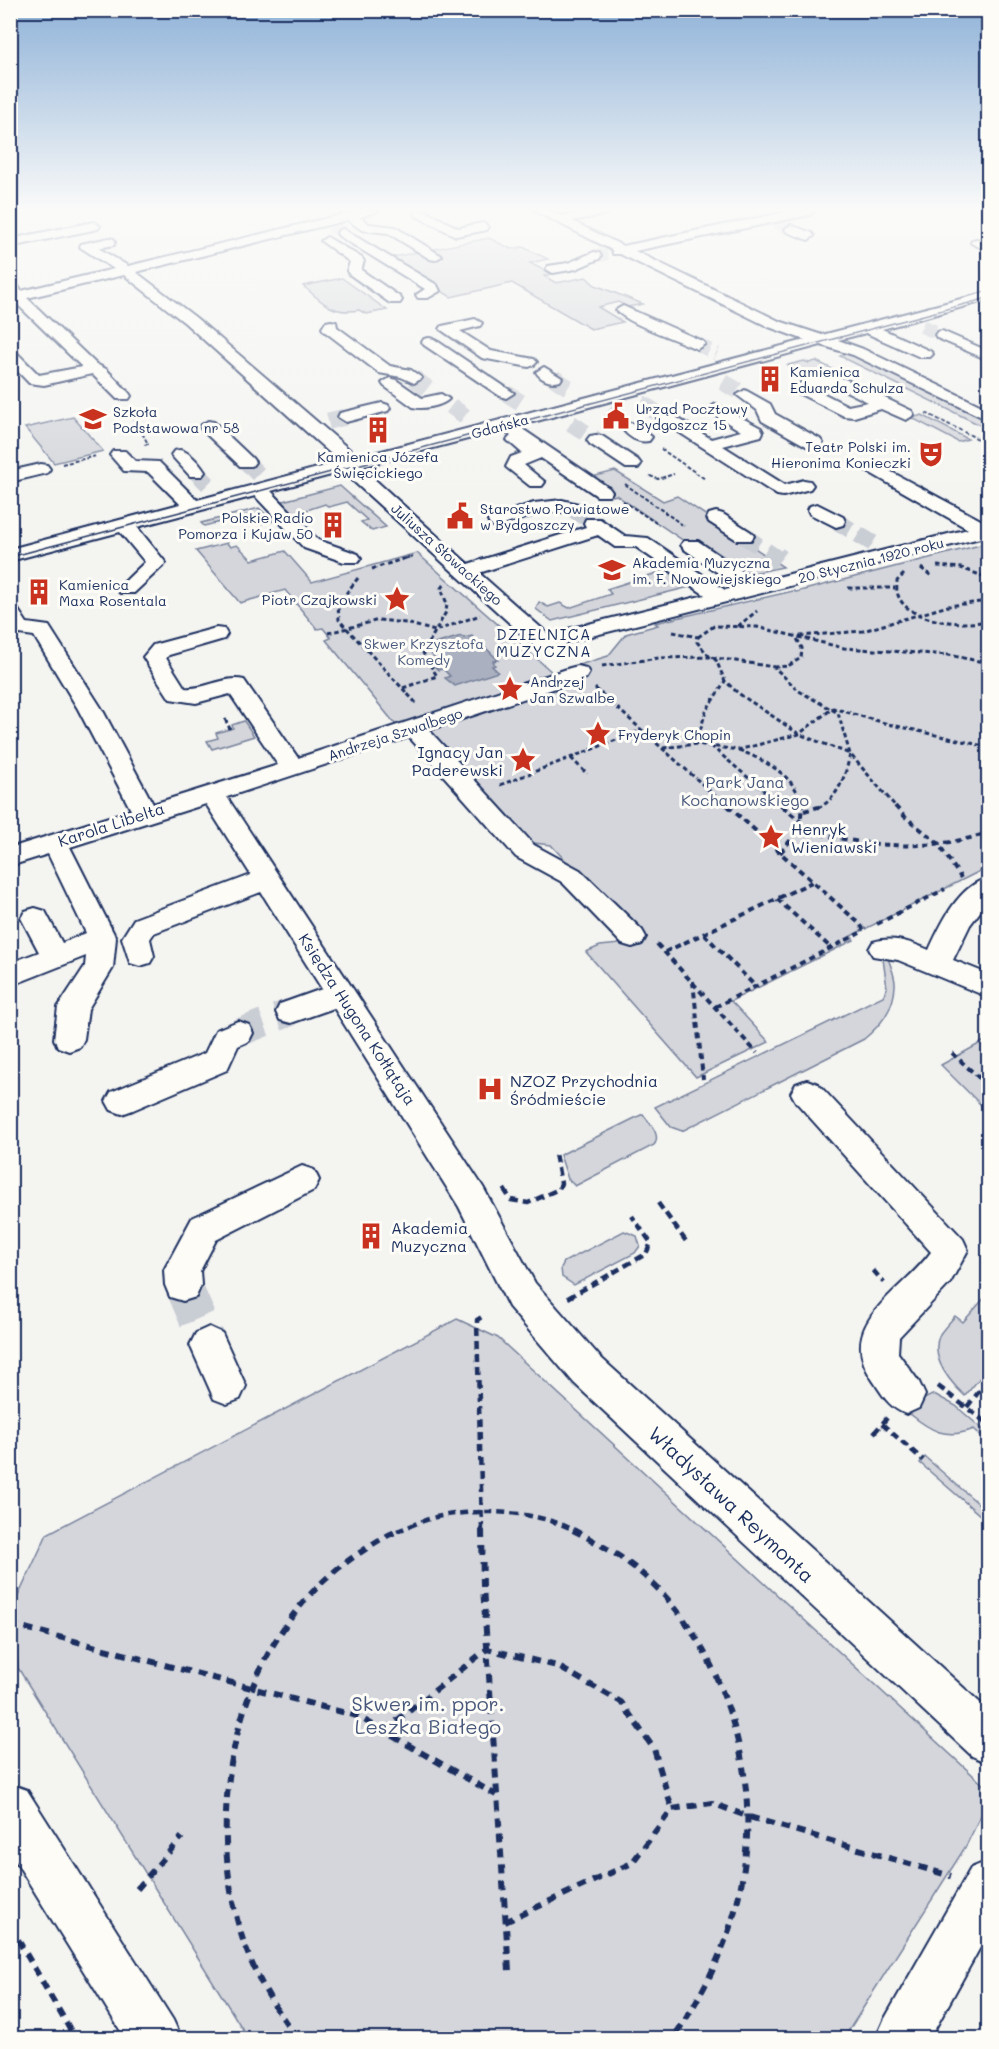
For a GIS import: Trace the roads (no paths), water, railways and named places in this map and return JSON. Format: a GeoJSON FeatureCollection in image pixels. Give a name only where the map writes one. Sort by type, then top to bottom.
{"type":"FeatureCollection","features":[{"type":"Feature","properties":{"kind":"street"},"geometry":{"type":"LineString","coordinates":[[28,307],[123,396]]}},
{"type":"Feature","properties":{"kind":"street","name":"Juliusza Słowackiego"},"geometry":{"type":"LineString","coordinates":[[173,307],[319,423],[353,464],[358,476],[459,575],[544,642]]}},
{"type":"Feature","properties":{"kind":"street"},"geometry":{"type":"LineString","coordinates":[[738,307],[809,340],[891,386]]}},
{"type":"Feature","properties":{"kind":"street","name":"Gdańska"},"geometry":{"type":"LineString","coordinates":[[17,548],[125,525],[193,507],[216,493],[258,478],[353,464],[488,425],[547,413],[623,393],[711,365],[735,363],[809,340],[868,328],[948,307]]}},
{"type":"Feature","properties":{"kind":"street"},"geometry":{"type":"LineString","coordinates":[[623,310],[697,344]]}},
{"type":"Feature","properties":{"kind":"street"},"geometry":{"type":"LineString","coordinates":[[905,318],[922,326]]}},
{"type":"Feature","properties":{"kind":"street"},"geometry":{"type":"LineString","coordinates":[[476,323],[447,330],[487,356],[529,362]]}},
{"type":"Feature","properties":{"kind":"street"},"geometry":{"type":"LineString","coordinates":[[331,325],[329,328],[385,370],[405,373],[414,378]]}},
{"type":"Feature","properties":{"kind":"street"},"geometry":{"type":"LineString","coordinates":[[868,328],[925,354]]}},
{"type":"Feature","properties":{"kind":"street"},"geometry":{"type":"LineString","coordinates":[[942,335],[988,356]]}},
{"type":"Feature","properties":{"kind":"street"},"geometry":{"type":"LineString","coordinates":[[809,340],[842,346],[988,415]]}},
{"type":"Feature","properties":{"kind":"street"},"geometry":{"type":"LineString","coordinates":[[429,342],[506,393]]}},
{"type":"Feature","properties":{"kind":"street"},"geometry":{"type":"LineString","coordinates":[[10,354],[35,380],[86,371],[91,367]]}},
{"type":"Feature","properties":{"kind":"street"},"geometry":{"type":"LineString","coordinates":[[682,354],[711,365],[723,382]]}},
{"type":"Feature","properties":{"kind":"street"},"geometry":{"type":"LineString","coordinates":[[390,383],[419,404],[440,398]]}},
{"type":"Feature","properties":{"kind":"street"},"geometry":{"type":"LineString","coordinates":[[574,391],[607,412]]}},
{"type":"Feature","properties":{"kind":"street"},"geometry":{"type":"LineString","coordinates":[[623,393],[641,403]]}},
{"type":"Feature","properties":{"kind":"street"},"geometry":{"type":"LineString","coordinates":[[745,395],[764,407],[768,417],[814,443]]}},
{"type":"Feature","properties":{"kind":"street"},"geometry":{"type":"LineString","coordinates":[[882,403],[952,416]]}},
{"type":"Feature","properties":{"kind":"street"},"geometry":{"type":"LineString","coordinates":[[524,404],[571,423]]}},
{"type":"Feature","properties":{"kind":"street"},"geometry":{"type":"LineString","coordinates":[[346,417],[382,408]]}},
{"type":"Feature","properties":{"kind":"street"},"geometry":{"type":"LineString","coordinates":[[716,409],[774,444]]}},
{"type":"Feature","properties":{"kind":"street"},"geometry":{"type":"LineString","coordinates":[[880,423],[920,411]]}},
{"type":"Feature","properties":{"kind":"street"},"geometry":{"type":"LineString","coordinates":[[665,418],[783,491],[804,485]]}},
{"type":"Feature","properties":{"kind":"street"},"geometry":{"type":"LineString","coordinates":[[488,425],[535,454],[517,461],[515,467],[536,482]]}},
{"type":"Feature","properties":{"kind":"street"},"geometry":{"type":"LineString","coordinates":[[488,425],[610,495]]}},
{"type":"Feature","properties":{"kind":"street"},"geometry":{"type":"LineString","coordinates":[[208,426],[258,478],[311,544],[351,558]]}},
{"type":"Feature","properties":{"kind":"street"},"geometry":{"type":"LineString","coordinates":[[708,446],[755,432]]}},
{"type":"Feature","properties":{"kind":"street"},"geometry":{"type":"LineString","coordinates":[[596,440],[632,464]]}},
{"type":"Feature","properties":{"kind":"street"},"geometry":{"type":"LineString","coordinates":[[119,455],[130,467],[153,466],[193,507]]}},
{"type":"Feature","properties":{"kind":"street"},"geometry":{"type":"LineString","coordinates":[[180,455],[195,472]]}},
{"type":"Feature","properties":{"kind":"street"},"geometry":{"type":"LineString","coordinates":[[873,467],[987,531]]}},
{"type":"Feature","properties":{"kind":"street"},"geometry":{"type":"LineString","coordinates":[[10,477],[41,469]]}},
{"type":"Feature","properties":{"kind":"street"},"geometry":{"type":"LineString","coordinates":[[497,521],[549,505],[560,504],[571,508]]}},
{"type":"Feature","properties":{"kind":"street"},"geometry":{"type":"LineString","coordinates":[[817,510],[836,521]]}},
{"type":"Feature","properties":{"kind":"street"},"geometry":{"type":"LineString","coordinates":[[716,518],[744,536]]}},
{"type":"Feature","properties":{"kind":"street"},"geometry":{"type":"LineString","coordinates":[[125,525],[156,563],[127,589]]}},
{"type":"Feature","properties":{"kind":"street"},"geometry":{"type":"LineString","coordinates":[[459,575],[596,526],[622,543],[641,542],[721,597]]}},
{"type":"Feature","properties":{"kind":"street","name":"20 Stycznia 1920 roku"},"geometry":{"type":"LineString","coordinates":[[544,642],[806,576],[883,549],[987,531]]}},
{"type":"Feature","properties":{"kind":"street"},"geometry":{"type":"LineString","coordinates":[[691,545],[755,589]]}},
{"type":"Feature","properties":{"kind":"street"},"geometry":{"type":"LineString","coordinates":[[786,564],[806,576]]}},
{"type":"Feature","properties":{"kind":"street"},"geometry":{"type":"LineString","coordinates":[[10,612],[20,628],[41,632],[90,709],[145,813]]}},
{"type":"Feature","properties":{"kind":"street"},"geometry":{"type":"LineString","coordinates":[[216,634],[161,650],[154,657],[178,694],[196,696],[236,685],[293,768]]}},
{"type":"Feature","properties":{"kind":"street","name":"Andrzeja Szwalbego"},"geometry":{"type":"LineString","coordinates":[[212,793],[293,768],[418,719],[578,673]]}},
{"type":"Feature","properties":{"kind":"street"},"geometry":{"type":"LineString","coordinates":[[418,719],[525,851],[571,876],[632,937]]}},
{"type":"Feature","properties":{"kind":"street","name":"Karola Libelta"},"geometry":{"type":"LineString","coordinates":[[10,857],[212,793]]}},
{"type":"Feature","properties":{"kind":"street","name":"Księdza Hugona Kołłątaja"},"geometry":{"type":"LineString","coordinates":[[212,793],[471,1197],[500,1249]]}},
{"type":"Feature","properties":{"kind":"street"},"geometry":{"type":"LineString","coordinates":[[56,842],[102,938],[99,968],[73,1007],[69,1039]]}},
{"type":"Feature","properties":{"kind":"street"},"geometry":{"type":"LineString","coordinates":[[140,956],[136,938],[144,926],[266,880]]}},
{"type":"Feature","properties":{"kind":"street"},"geometry":{"type":"LineString","coordinates":[[938,964],[965,910],[988,887]]}},
{"type":"Feature","properties":{"kind":"street"},"geometry":{"type":"LineString","coordinates":[[35,918],[56,957]]}},
{"type":"Feature","properties":{"kind":"street"},"geometry":{"type":"LineString","coordinates":[[10,975],[102,938]]}},
{"type":"Feature","properties":{"kind":"street"},"geometry":{"type":"LineString","coordinates":[[874,940],[988,986]]}},
{"type":"Feature","properties":{"kind":"street"},"geometry":{"type":"LineString","coordinates":[[291,1012],[342,993]]}},
{"type":"Feature","properties":{"kind":"street"},"geometry":{"type":"LineString","coordinates":[[122,1101],[216,1061],[227,1038],[238,1033]]}},
{"type":"Feature","properties":{"kind":"street"},"geometry":{"type":"LineString","coordinates":[[807,1093],[951,1250],[946,1262],[881,1329],[879,1358],[906,1395]]}},
{"type":"Feature","properties":{"kind":"street"},"geometry":{"type":"LineString","coordinates":[[183,1285],[182,1270],[204,1228],[302,1180]]}},
{"type":"Feature","properties":{"kind":"street","name":"Władysława Reymonta"},"geometry":{"type":"LineString","coordinates":[[500,1249],[522,1295],[587,1370],[988,1740]]}},
{"type":"Feature","properties":{"kind":"street"},"geometry":{"type":"LineString","coordinates":[[209,1345],[227,1386]]}},
{"type":"Feature","properties":{"kind":"street"},"geometry":{"type":"LineString","coordinates":[[10,1807],[155,2038]]}},
{"type":"Feature","properties":{"kind":"street"},"geometry":{"type":"LineString","coordinates":[[902,2038],[976,1901]]}},
{"type":"Feature","properties":{"kind":"water"},"geometry":{"type":"Polygon","coordinates":[[[461,636],[464,638],[472,636],[481,649],[486,648],[498,660],[493,661],[495,665],[492,666],[498,672],[455,686],[445,678],[450,676],[443,669],[438,670],[433,665],[438,663],[429,650],[434,648],[431,645],[461,636]]]}},
{"type":"Feature","properties":{"kind":"tunnel"},"geometry":{"type":"LineString","coordinates":[[922,326],[942,335]]}},
{"type":"Feature","properties":{"kind":"tunnel"},"geometry":{"type":"LineString","coordinates":[[697,344],[717,354]]}},
{"type":"Feature","properties":{"kind":"tunnel"},"geometry":{"type":"LineString","coordinates":[[414,378],[428,389]]}},
{"type":"Feature","properties":{"kind":"tunnel"},"geometry":{"type":"LineString","coordinates":[[554,378],[574,391]]}},
{"type":"Feature","properties":{"kind":"tunnel"},"geometry":{"type":"LineString","coordinates":[[723,382],[745,395]]}},
{"type":"Feature","properties":{"kind":"tunnel"},"geometry":{"type":"LineString","coordinates":[[506,393],[523,404]]}},
{"type":"Feature","properties":{"kind":"tunnel"},"geometry":{"type":"LineString","coordinates":[[641,403],[665,418]]}},
{"type":"Feature","properties":{"kind":"tunnel"},"geometry":{"type":"LineString","coordinates":[[451,406],[470,420]]}},
{"type":"Feature","properties":{"kind":"tunnel"},"geometry":{"type":"LineString","coordinates":[[607,412],[630,428]]}},
{"type":"Feature","properties":{"kind":"tunnel"},"geometry":{"type":"LineString","coordinates":[[328,421],[346,417]]}},
{"type":"Feature","properties":{"kind":"tunnel"},"geometry":{"type":"LineString","coordinates":[[571,423],[596,440]]}},
{"type":"Feature","properties":{"kind":"tunnel"},"geometry":{"type":"LineString","coordinates":[[246,462],[258,474]]}},
{"type":"Feature","properties":{"kind":"tunnel"},"geometry":{"type":"LineString","coordinates":[[196,472],[210,486]]}},
{"type":"Feature","properties":{"kind":"tunnel"},"geometry":{"type":"LineString","coordinates":[[571,508],[593,523]]}},
{"type":"Feature","properties":{"kind":"tunnel"},"geometry":{"type":"LineString","coordinates":[[836,521],[874,544]]}},
{"type":"Feature","properties":{"kind":"tunnel"},"geometry":{"type":"LineString","coordinates":[[744,536],[778,559]]}},
{"type":"Feature","properties":{"kind":"tunnel"},"geometry":{"type":"LineString","coordinates":[[776,557],[780,560]]}},
{"type":"Feature","properties":{"kind":"tunnel"},"geometry":{"type":"LineString","coordinates":[[238,1033],[291,1012]]}},
{"type":"Feature","properties":{"kind":"tunnel"},"geometry":{"type":"LineString","coordinates":[[183,1285],[209,1345]]}},
{"type":"Feature","properties":{"kind":"tram line"},"geometry":{"type":"LineString","coordinates":[[10,557],[955,307]]}},
{"type":"Feature","properties":{"kind":"place","name":"Kamienica Eduarda Schulza"},"geometry":{"type":"Point","coordinates":[770,379]}},
{"type":"Feature","properties":{"kind":"place","name":"Urząd Pocztowy Bydgoszcz 15"},"geometry":{"type":"Point","coordinates":[616,416]}},
{"type":"Feature","properties":{"kind":"place","name":"Szkoła Podstawowa nr 58"},"geometry":{"type":"Point","coordinates":[93,419]}},
{"type":"Feature","properties":{"kind":"place","name":"Kamienica Józefa Święcickiego"},"geometry":{"type":"Point","coordinates":[378,430]}},
{"type":"Feature","properties":{"kind":"place","name":"Teatr Polski im. Hieronima Konieczki"},"geometry":{"type":"Point","coordinates":[931,454]}},
{"type":"Feature","properties":{"kind":"place","name":"Starostwo Powiatowe w Bydgoszczy"},"geometry":{"type":"Point","coordinates":[460,516]}},
{"type":"Feature","properties":{"kind":"place","name":"Polskie Radio Pomorza i Kujaw 50"},"geometry":{"type":"Point","coordinates":[333,525]}},
{"type":"Feature","properties":{"kind":"place","name":"Akademia Muzyczna im. F. Nowowiejskiego"},"geometry":{"type":"Point","coordinates":[612,570]}},
{"type":"Feature","properties":{"kind":"place","name":"Kamienica Maxa Rosentala"},"geometry":{"type":"Point","coordinates":[39,592]}},
{"type":"Feature","properties":{"kind":"place","name":"Piotr Czajkowski"},"geometry":{"type":"Point","coordinates":[397,599]}},
{"type":"Feature","properties":{"kind":"place","name":"Andrzej Jan Szwalbe"},"geometry":{"type":"Point","coordinates":[510,689]}},
{"type":"Feature","properties":{"kind":"place","name":"Fryderyk Chopin"},"geometry":{"type":"Point","coordinates":[598,734]}},
{"type":"Feature","properties":{"kind":"place","name":"Ignacy Jan Paderewski"},"geometry":{"type":"Point","coordinates":[523,760]}},
{"type":"Feature","properties":{"kind":"place","name":"Henryk Wieniawski"},"geometry":{"type":"Point","coordinates":[771,837]}},
{"type":"Feature","properties":{"kind":"place","name":"NZOZ Przychodnia Śródmieście"},"geometry":{"type":"Point","coordinates":[490,1089]}},
{"type":"Feature","properties":{"kind":"place","name":"Akademia Muzyczna"},"geometry":{"type":"Point","coordinates":[371,1236]}},
{"type":"Feature","properties":{"kind":"district","name":"DZIELNICA MUZYCZNA"},"geometry":{"type":"Point","coordinates":[544,642]}},
{"type":"Feature","properties":{"kind":"park label","name":"Skwer Krzysztofa Komedy"},"geometry":{"type":"Point","coordinates":[424,652]}},
{"type":"Feature","properties":{"kind":"park label","name":"Park Jana Kochanowskiego"},"geometry":{"type":"Point","coordinates":[745,790]}},
{"type":"Feature","properties":{"kind":"park label","name":"Skwer im. ppor. Leszka Białego"},"geometry":{"type":"Point","coordinates":[428,1714]}}]}
